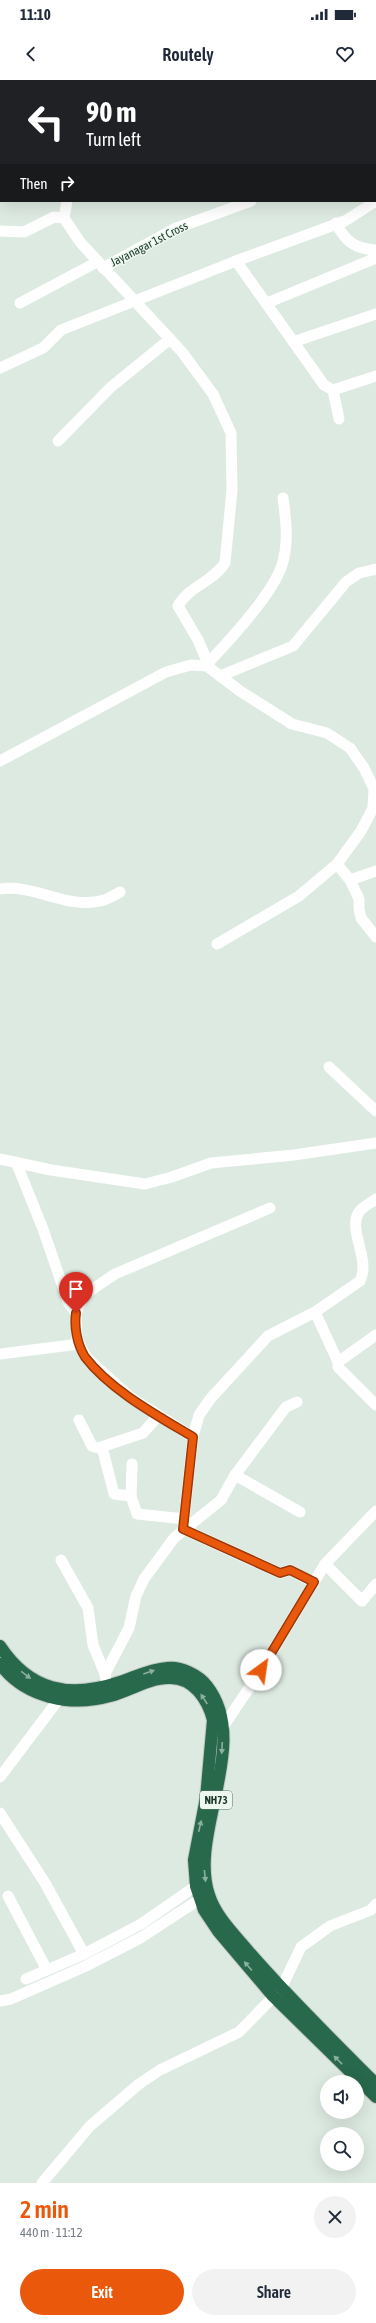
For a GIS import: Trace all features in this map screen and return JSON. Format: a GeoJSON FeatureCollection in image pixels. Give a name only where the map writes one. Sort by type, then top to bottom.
{"type":"FeatureCollection","features":[{"type":"Feature","properties":{"kind":"highway","name":"NH73"},"geometry":{"type":"LineString","coordinates":[[0,1646],[21,1672],[34,1681],[48,1687],[80,1691],[107,1687],[168,1667],[183,1669],[206,1683],[220,1706],[223,1727],[194,1860],[196,1886],[200,1899],[218,1931],[376,2097]]}},
{"type":"Feature","properties":{"kind":"highway","name":"NH73"},"geometry":{"type":"LineString","coordinates":[[0,1664],[29,1690],[59,1699],[81,1702],[109,1696],[168,1678],[180,1679],[198,1691],[210,1710],[213,1720],[215,1767],[204,1860],[208,1894],[226,1925],[277,1992],[376,2084]]}},
{"type":"Feature","properties":{"kind":"street"},"geometry":{"type":"LineString","coordinates":[[67,202],[64,218],[80,242],[133,301],[170,339],[213,394],[231,433],[232,490],[225,563],[219,573],[184,596],[178,606],[198,640],[209,665],[220,676],[257,703],[292,724],[327,733],[350,748],[364,768],[374,789],[373,808],[361,831],[337,864],[299,896],[217,944]]}},
{"type":"Feature","properties":{"kind":"street"},"geometry":{"type":"LineString","coordinates":[[0,368],[43,348],[61,330],[236,261],[336,223],[345,221],[374,202]]}},
{"type":"Feature","properties":{"kind":"street","name":"Jayanagar 1st Cross"},"geometry":{"type":"LineString","coordinates":[[20,303],[174,229],[239,203]]}},
{"type":"Feature","properties":{"kind":"street"},"geometry":{"type":"LineString","coordinates":[[0,231],[24,232],[54,217],[64,218]]}},
{"type":"Feature","properties":{"kind":"street"},"geometry":{"type":"LineString","coordinates":[[336,223],[342,236],[354,247],[376,250]]}},
{"type":"Feature","properties":{"kind":"street"},"geometry":{"type":"LineString","coordinates":[[267,303],[376,258]]}},
{"type":"Feature","properties":{"kind":"street"},"geometry":{"type":"LineString","coordinates":[[236,261],[324,384],[333,390],[339,419]]}},
{"type":"Feature","properties":{"kind":"street"},"geometry":{"type":"LineString","coordinates":[[293,342],[340,328],[376,314]]}},
{"type":"Feature","properties":{"kind":"street"},"geometry":{"type":"LineString","coordinates":[[58,441],[111,387],[170,339]]}},
{"type":"Feature","properties":{"kind":"street"},"geometry":{"type":"LineString","coordinates":[[333,390],[376,376]]}},
{"type":"Feature","properties":{"kind":"street"},"geometry":{"type":"LineString","coordinates":[[0,761],[166,672],[191,666],[209,665],[241,626],[278,573],[284,554],[286,532],[282,498]]}},
{"type":"Feature","properties":{"kind":"street"},"geometry":{"type":"LineString","coordinates":[[220,676],[293,646],[346,582],[359,573],[376,569]]}},
{"type":"Feature","properties":{"kind":"street"},"geometry":{"type":"LineString","coordinates":[[337,864],[350,880],[359,899],[358,908],[361,918],[376,937]]}},
{"type":"Feature","properties":{"kind":"street"},"geometry":{"type":"LineString","coordinates":[[350,880],[376,871]]}},
{"type":"Feature","properties":{"kind":"street"},"geometry":{"type":"LineString","coordinates":[[0,890],[17,888],[74,901],[100,901],[120,892]]}},
{"type":"Feature","properties":{"kind":"street"},"geometry":{"type":"LineString","coordinates":[[329,1067],[376,1111]]}},
{"type":"Feature","properties":{"kind":"street"},"geometry":{"type":"LineString","coordinates":[[0,1159],[51,1170],[145,1184],[172,1177],[211,1163],[294,1155],[376,1143]]}},
{"type":"Feature","properties":{"kind":"street"},"geometry":{"type":"LineString","coordinates":[[16,1162],[43,1229],[68,1302],[76,1313]]}},
{"type":"Feature","properties":{"kind":"street"},"geometry":{"type":"LineString","coordinates":[[184,1524],[193,1437],[199,1415],[211,1398],[268,1336],[315,1312],[360,1281],[363,1275],[362,1255],[354,1221],[359,1211],[376,1199]]}},
{"type":"Feature","properties":{"kind":"street"},"geometry":{"type":"LineString","coordinates":[[193,1437],[158,1416],[104,1376],[86,1357],[80,1344],[75,1321],[76,1313],[84,1295],[115,1274],[270,1208]]}},
{"type":"Feature","properties":{"kind":"street"},"geometry":{"type":"LineString","coordinates":[[315,1312],[338,1362],[338,1367],[376,1405]]}},
{"type":"Feature","properties":{"kind":"street"},"geometry":{"type":"LineString","coordinates":[[338,1362],[376,1334]]}},
{"type":"Feature","properties":{"kind":"street"},"geometry":{"type":"LineString","coordinates":[[0,1354],[80,1344]]}},
{"type":"Feature","properties":{"kind":"street"},"geometry":{"type":"LineString","coordinates":[[105,1674],[129,1628],[136,1596],[144,1579],[184,1524],[221,1500],[235,1475],[286,1407],[297,1402]]}},
{"type":"Feature","properties":{"kind":"street"},"geometry":{"type":"LineString","coordinates":[[79,1420],[92,1446],[102,1447],[143,1433],[158,1416]]}},
{"type":"Feature","properties":{"kind":"street"},"geometry":{"type":"LineString","coordinates":[[102,1447],[114,1494],[131,1496]]}},
{"type":"Feature","properties":{"kind":"street"},"geometry":{"type":"LineString","coordinates":[[132,1464],[131,1496],[137,1514],[184,1524],[280,1573],[290,1570],[314,1582]]}},
{"type":"Feature","properties":{"kind":"street"},"geometry":{"type":"LineString","coordinates":[[235,1475],[300,1512]]}},
{"type":"Feature","properties":{"kind":"street"},"geometry":{"type":"LineString","coordinates":[[223,1727],[261,1670],[324,1564],[376,1512]]}},
{"type":"Feature","properties":{"kind":"street"},"geometry":{"type":"LineString","coordinates":[[61,1560],[88,1608],[93,1644],[105,1674],[107,1687]]}},
{"type":"Feature","properties":{"kind":"street"},"geometry":{"type":"LineString","coordinates":[[324,1564],[362,1602],[376,1584]]}},
{"type":"Feature","properties":{"kind":"street"},"geometry":{"type":"LineString","coordinates":[[0,1776],[59,1699]]}},
{"type":"Feature","properties":{"kind":"street"},"geometry":{"type":"LineString","coordinates":[[0,1813],[45,1883],[84,1954]]}},
{"type":"Feature","properties":{"kind":"street"},"geometry":{"type":"LineString","coordinates":[[26,1979],[84,1954],[141,1924],[196,1886]]}},
{"type":"Feature","properties":{"kind":"street"},"geometry":{"type":"LineString","coordinates":[[8,1896],[47,1970]]}},
{"type":"Feature","properties":{"kind":"street"},"geometry":{"type":"LineString","coordinates":[[0,2001],[11,1999],[86,1966],[142,1938],[200,1899]]}},
{"type":"Feature","properties":{"kind":"street"},"geometry":{"type":"LineString","coordinates":[[42,2183],[90,2126],[139,2084],[160,2070],[238,2032],[277,1992],[301,1947],[330,1926],[371,1910],[376,1904]]}},
{"type":"Feature","properties":{"kind":"route"},"geometry":{"type":"LineString","coordinates":[[76,1313],[75,1321],[77,1339],[86,1357],[104,1376],[130,1397],[193,1437],[183,1529],[280,1573],[290,1570],[314,1582],[261,1670]]}}]}
